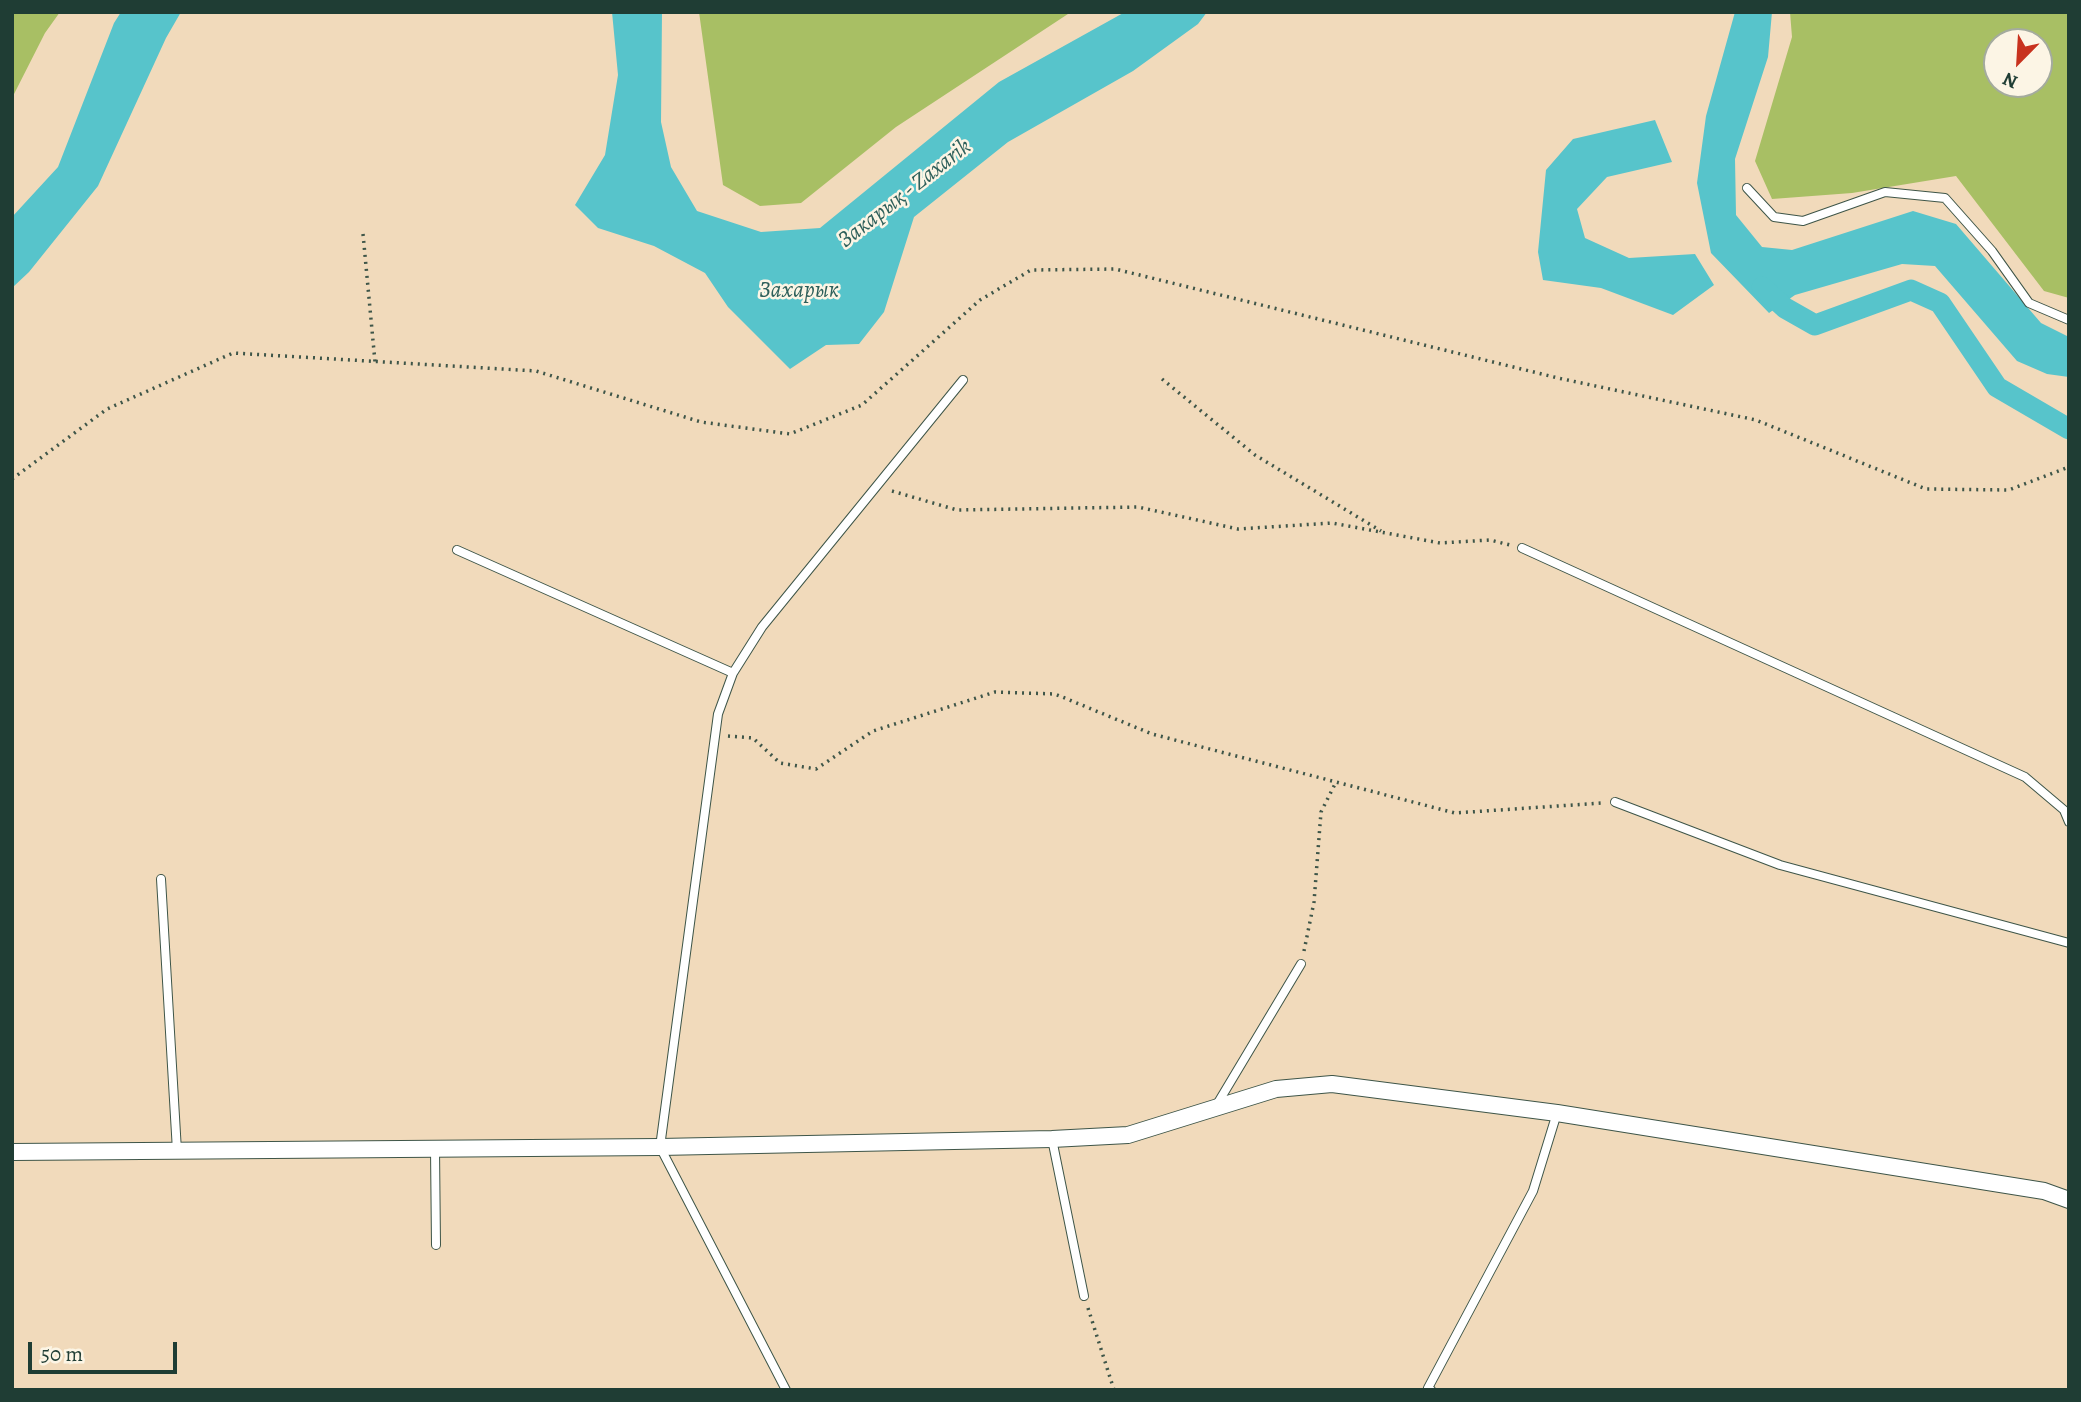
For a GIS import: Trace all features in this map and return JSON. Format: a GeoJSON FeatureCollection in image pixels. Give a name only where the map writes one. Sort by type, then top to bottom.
{"type":"FeatureCollection","features":[{"type":"Feature","properties":{"kind":"street"},"geometry":{"type":"LineString","coordinates":[[12,1152],[660,1147],[1052,1139],[1128,1135],[1276,1089],[1332,1084],[1558,1113],[2044,1191],[2069,1200]]}},
{"type":"Feature","properties":{"kind":"lane"},"geometry":{"type":"LineString","coordinates":[[1747,188],[1774,217],[1803,221],[1885,192],[1945,198],[1992,251],[2029,303],[2069,320]]}},
{"type":"Feature","properties":{"kind":"lane"},"geometry":{"type":"LineString","coordinates":[[786,1390],[660,1147],[718,714],[733,673],[762,627],[963,380]]}},
{"type":"Feature","properties":{"kind":"lane"},"geometry":{"type":"LineString","coordinates":[[1522,548],[2025,777],[2064,810],[2069,822]]}},
{"type":"Feature","properties":{"kind":"lane"},"geometry":{"type":"LineString","coordinates":[[457,550],[733,673]]}},
{"type":"Feature","properties":{"kind":"lane"},"geometry":{"type":"LineString","coordinates":[[1615,802],[1780,866],[2069,943]]}},
{"type":"Feature","properties":{"kind":"lane"},"geometry":{"type":"LineString","coordinates":[[161,879],[177,1151]]}},
{"type":"Feature","properties":{"kind":"lane"},"geometry":{"type":"LineString","coordinates":[[1214,1108],[1301,964]]}},
{"type":"Feature","properties":{"kind":"lane"},"geometry":{"type":"LineString","coordinates":[[1428,1389],[1533,1191],[1558,1113]]}},
{"type":"Feature","properties":{"kind":"lane"},"geometry":{"type":"LineString","coordinates":[[1052,1139],[1084,1296]]}},
{"type":"Feature","properties":{"kind":"lane"},"geometry":{"type":"LineString","coordinates":[[435,1149],[436,1245]]}},
{"type":"Feature","properties":{"kind":"path"},"geometry":{"type":"LineString","coordinates":[[363,234],[375,362]]}},
{"type":"Feature","properties":{"kind":"path"},"geometry":{"type":"LineString","coordinates":[[12,479],[107,409],[233,353],[536,371],[701,422],[790,434],[862,405],[980,300],[1031,270],[1115,270],[1558,378],[1756,420],[1926,489],[2009,490],[2069,467]]}},
{"type":"Feature","properties":{"kind":"path"},"geometry":{"type":"LineString","coordinates":[[1162,379],[1255,455],[1383,532]]}},
{"type":"Feature","properties":{"kind":"path"},"geometry":{"type":"LineString","coordinates":[[877,486],[957,510],[1138,508],[1238,529],[1332,523],[1440,543],[1490,540],[1522,548]]}},
{"type":"Feature","properties":{"kind":"path"},"geometry":{"type":"LineString","coordinates":[[715,735],[753,738],[780,763],[816,769],[873,731],[995,692],[1055,694],[1152,734],[1455,813],[1615,802]]}},
{"type":"Feature","properties":{"kind":"path"},"geometry":{"type":"LineString","coordinates":[[1301,964],[1314,902],[1321,812],[1336,782]]}},
{"type":"Feature","properties":{"kind":"path"},"geometry":{"type":"LineString","coordinates":[[1084,1296],[1114,1390]]}},
{"type":"Feature","properties":{"kind":"green space"},"geometry":{"type":"Polygon","coordinates":[[[12,12],[60,12],[45,33],[12,98],[12,12]]]}},
{"type":"Feature","properties":{"kind":"green space"},"geometry":{"type":"Polygon","coordinates":[[[699,12],[1071,12],[896,127],[801,203],[760,206],[723,185],[699,12]]]}},
{"type":"Feature","properties":{"kind":"green space"},"geometry":{"type":"Polygon","coordinates":[[[1790,12],[2069,12],[2069,298],[2044,291],[1956,176],[1852,193],[1772,199],[1755,161],[1792,37],[1790,12]]]}},
{"type":"Feature","properties":{"kind":"water"},"geometry":{"type":"Polygon","coordinates":[[[121,12],[181,12],[166,38],[98,186],[29,272],[12,288],[12,217],[58,167],[114,23],[121,12]]]}},
{"type":"Feature","properties":{"kind":"water","name":"Захарык"},"geometry":{"type":"Polygon","coordinates":[[[612,12],[662,12],[661,122],[671,167],[697,211],[761,232],[820,228],[999,82],[1125,12],[1207,12],[1198,24],[1133,71],[1008,142],[914,217],[884,312],[859,344],[826,345],[790,369],[728,307],[705,273],[654,246],[598,228],[575,205],[605,155],[618,75],[612,12]]]}},
{"type":"Feature","properties":{"kind":"water"},"geometry":{"type":"Polygon","coordinates":[[[1735,12],[1772,12],[1768,57],[1735,159],[1736,215],[1762,247],[1792,250],[1913,211],[1956,224],[2041,323],[2069,337],[2069,377],[2047,374],[2017,361],[1935,266],[1902,264],[1795,295],[1769,313],[1711,253],[1697,183],[1706,116],[1735,12]]]}},
{"type":"Feature","properties":{"kind":"water"},"geometry":{"type":"Polygon","coordinates":[[[1655,120],[1672,162],[1607,177],[1577,209],[1585,238],[1629,258],[1695,254],[1714,285],[1673,315],[1601,288],[1543,280],[1538,252],[1546,170],[1573,139],[1655,120]]]}},
{"type":"Feature","properties":{"kind":"waterway"},"geometry":{"type":"LineString","coordinates":[[1762,287],[1785,308],[1815,325],[1911,290],[1940,303],[1997,387],[2069,429]]}},
{"type":"Feature","properties":{"kind":"water label","name":"Закарық - Zaxarik"},"geometry":{"type":"Point","coordinates":[905,194]}}]}
